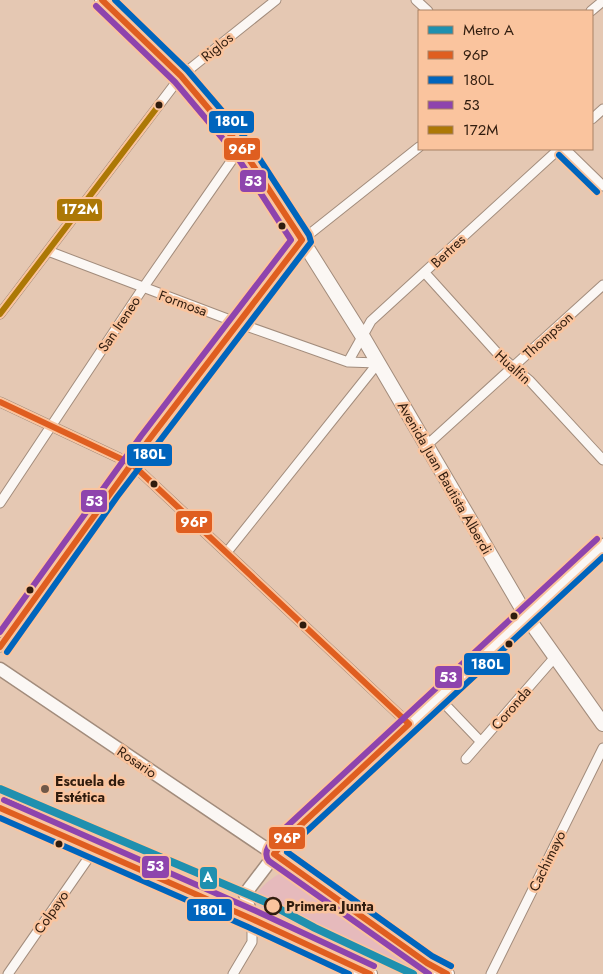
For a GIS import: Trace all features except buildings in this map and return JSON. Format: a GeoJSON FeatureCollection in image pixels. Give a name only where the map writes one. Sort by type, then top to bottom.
{"type":"FeatureCollection","features":[{"type":"Feature","properties":{"kind":"main road","name":"Avenida Juan Bautista Alberdi"},"geometry":{"type":"LineString","coordinates":[[102,0],[181,76],[241,147],[363,337],[527,616],[603,724]]}},
{"type":"Feature","properties":{"kind":"main road"},"geometry":{"type":"LineString","coordinates":[[0,808],[252,919],[370,974]]}},
{"type":"Feature","properties":{"kind":"main road"},"geometry":{"type":"LineString","coordinates":[[274,854],[427,963],[447,974]]}},
{"type":"Feature","properties":{"kind":"street","name":"Riglos"},"geometry":{"type":"LineString","coordinates":[[0,314],[181,76],[276,0]]}},
{"type":"Feature","properties":{"kind":"street"},"geometry":{"type":"LineString","coordinates":[[416,0],[427,10]]}},
{"type":"Feature","properties":{"kind":"street"},"geometry":{"type":"LineString","coordinates":[[592,10],[603,1]]}},
{"type":"Feature","properties":{"kind":"street"},"geometry":{"type":"LineString","coordinates":[[593,118],[603,109]]}},
{"type":"Feature","properties":{"kind":"street","name":"San Ireneo"},"geometry":{"type":"LineString","coordinates":[[0,503],[143,288],[241,147]]}},
{"type":"Feature","properties":{"kind":"street"},"geometry":{"type":"LineString","coordinates":[[0,647],[132,464],[302,240],[418,148]]}},
{"type":"Feature","properties":{"kind":"street","name":"Bertres"},"geometry":{"type":"LineString","coordinates":[[348,362],[372,321],[559,150]]}},
{"type":"Feature","properties":{"kind":"street"},"geometry":{"type":"LineString","coordinates":[[566,150],[603,186]]}},
{"type":"Feature","properties":{"kind":"street","name":"Formosa"},"geometry":{"type":"LineString","coordinates":[[48,251],[143,288],[348,362],[378,363]]}},
{"type":"Feature","properties":{"kind":"street","name":"Hualfin"},"geometry":{"type":"LineString","coordinates":[[425,273],[499,355],[530,381],[603,460]]}},
{"type":"Feature","properties":{"kind":"street","name":"Thompson"},"geometry":{"type":"LineString","coordinates":[[427,446],[603,285]]}},
{"type":"Feature","properties":{"kind":"street"},"geometry":{"type":"LineString","coordinates":[[227,552],[378,363]]}},
{"type":"Feature","properties":{"kind":"street"},"geometry":{"type":"LineString","coordinates":[[0,402],[132,464],[409,724]]}},
{"type":"Feature","properties":{"kind":"street"},"geometry":{"type":"LineString","coordinates":[[233,974],[252,942],[252,919],[245,894],[289,836],[603,545]]}},
{"type":"Feature","properties":{"kind":"street","name":"Coronda"},"geometry":{"type":"LineString","coordinates":[[466,759],[555,657]]}},
{"type":"Feature","properties":{"kind":"street","name":"Rosario"},"geometry":{"type":"LineString","coordinates":[[0,669],[274,854]]}},
{"type":"Feature","properties":{"kind":"street"},"geometry":{"type":"LineString","coordinates":[[438,697],[481,742]]}},
{"type":"Feature","properties":{"kind":"street","name":"Cachimayo"},"geometry":{"type":"LineString","coordinates":[[491,974],[603,748]]}},
{"type":"Feature","properties":{"kind":"street","name":"Colpayo"},"geometry":{"type":"LineString","coordinates":[[8,974],[94,850]]}},
{"type":"Feature","properties":{"kind":"shaded area"},"geometry":{"type":"Polygon","coordinates":[[[279,874],[403,962],[425,974],[405,974],[261,907],[255,898],[257,894],[265,884],[279,874]]]}},
{"type":"Feature","properties":{"kind":"metro line","name":"A"},"geometry":{"type":"LineString","coordinates":[[0,789],[266,902],[315,928],[413,974]]}},
{"type":"Feature","properties":{"kind":"transit line","name":"96P"},"geometry":{"type":"LineString","coordinates":[[0,647],[148,441],[302,240],[241,147],[181,76],[102,0]]}},
{"type":"Feature","properties":{"kind":"transit line","name":"180L"},"geometry":{"type":"LineString","coordinates":[[7,652],[117,497],[311,242],[309,235],[248,141],[187,70],[115,0]]}},
{"type":"Feature","properties":{"kind":"transit line","name":"53"},"geometry":{"type":"LineString","coordinates":[[0,632],[141,436],[291,240],[234,152],[175,82],[96,6]]}},
{"type":"Feature","properties":{"kind":"transit line","name":"172M"},"geometry":{"type":"LineString","coordinates":[[0,314],[159,105]]}},
{"type":"Feature","properties":{"kind":"transit line","name":"180L"},"geometry":{"type":"LineString","coordinates":[[559,155],[597,192]]}},
{"type":"Feature","properties":{"kind":"transit line","name":"96P"},"geometry":{"type":"LineString","coordinates":[[0,402],[132,464],[409,724],[289,836],[274,854],[427,963],[447,974]]}},
{"type":"Feature","properties":{"kind":"transit line","name":"53"},"geometry":{"type":"LineString","coordinates":[[429,974],[269,861],[266,853],[273,840],[283,830],[597,539]]}},
{"type":"Feature","properties":{"kind":"transit line","name":"180L"},"geometry":{"type":"LineString","coordinates":[[451,966],[432,956],[287,852],[295,842],[603,557]]}},
{"type":"Feature","properties":{"kind":"transit line","name":"53"},"geometry":{"type":"LineString","coordinates":[[4,800],[256,911],[374,966]]}},
{"type":"Feature","properties":{"kind":"transit line","name":"96P"},"geometry":{"type":"LineString","coordinates":[[0,808],[252,919],[370,974]]}},
{"type":"Feature","properties":{"kind":"transit line","name":"180L"},"geometry":{"type":"LineString","coordinates":[[0,818],[248,927],[349,974]]}},
{"type":"Feature","properties":{"kind":"place","name":"Escuela de Estética"},"geometry":{"type":"Point","coordinates":[45,789]}},
{"type":"Feature","properties":{"kind":"place","name":"Primera Junta"},"geometry":{"type":"Point","coordinates":[273,906]}}]}
